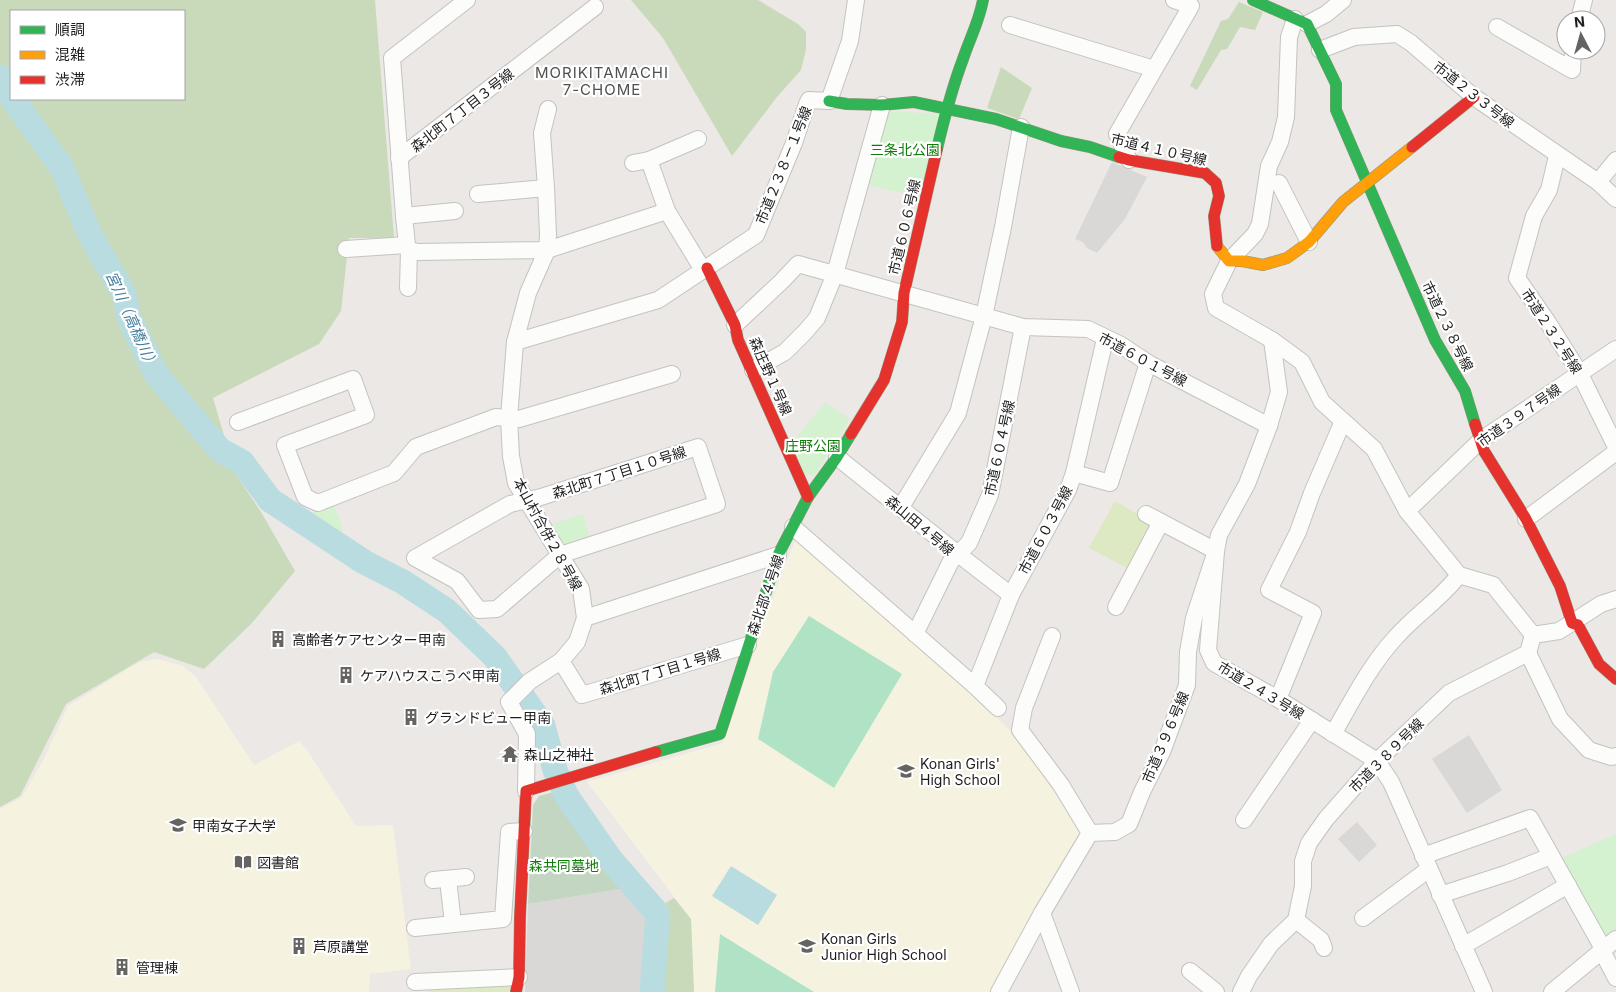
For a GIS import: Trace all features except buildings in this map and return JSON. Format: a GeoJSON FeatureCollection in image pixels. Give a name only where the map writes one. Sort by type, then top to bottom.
{"type":"FeatureCollection","features":[{"type":"Feature","properties":{"kind":"street","name":"森北町７丁目３号線"},"geometry":{"type":"LineString","coordinates":[[408,288],[408,247],[392,58],[467,0]]}},
{"type":"Feature","properties":{"kind":"street","name":"市道２３８－１号線"},"geometry":{"type":"LineString","coordinates":[[705,269],[756,235],[794,143],[809,100],[829,101],[850,40],[856,0]]}},
{"type":"Feature","properties":{"kind":"street","name":"市道６０６号線"},"geometry":{"type":"LineString","coordinates":[[837,457],[884,380],[902,322],[904,293],[946,110],[963,58],[980,18],[983,0]]}},
{"type":"Feature","properties":{"kind":"street"},"geometry":{"type":"LineString","coordinates":[[1129,160],[1117,134],[1191,6],[1174,0]]}},
{"type":"Feature","properties":{"kind":"street"},"geometry":{"type":"LineString","coordinates":[[1253,0],[1301,22]]}},
{"type":"Feature","properties":{"kind":"street"},"geometry":{"type":"LineString","coordinates":[[1342,0],[1326,14],[1301,22],[1289,37],[1286,117],[1280,142],[1269,166],[1260,224],[1255,234],[1229,261],[1213,294],[1216,308],[1272,340],[1302,362],[1322,402],[1374,449],[1407,511],[1459,575],[1493,585],[1533,635]]}},
{"type":"Feature","properties":{"kind":"street","name":"森北町７丁目３号線"},"geometry":{"type":"LineString","coordinates":[[399,158],[596,7]]}},
{"type":"Feature","properties":{"kind":"street","name":"市道２３８号線"},"geometry":{"type":"LineString","coordinates":[[1301,22],[1320,50],[1336,84],[1336,110],[1435,340],[1465,391],[1484,451],[1526,519],[1560,586],[1572,623],[1578,625],[1599,664],[1616,679]]}},
{"type":"Feature","properties":{"kind":"street"},"geometry":{"type":"LineString","coordinates":[[1010,25],[1154,69]]}},
{"type":"Feature","properties":{"kind":"street"},"geometry":{"type":"LineString","coordinates":[[1497,27],[1572,70],[1572,60]]}},
{"type":"Feature","properties":{"kind":"street","name":"市道２３３号線"},"geometry":{"type":"LineString","coordinates":[[1320,50],[1354,37],[1397,34],[1411,43],[1474,97],[1598,182],[1616,199]]}},
{"type":"Feature","properties":{"kind":"street"},"geometry":{"type":"LineString","coordinates":[[1229,261],[1242,261],[1263,265],[1287,258],[1309,242],[1343,202],[1474,97]]}},
{"type":"Feature","properties":{"kind":"street","name":"市道４１０号線"},"geometry":{"type":"LineString","coordinates":[[829,101],[847,104],[882,105],[914,102],[996,119],[1061,141],[1090,147],[1129,160],[1205,173],[1216,183],[1219,196],[1214,216],[1216,244],[1229,261]]}},
{"type":"Feature","properties":{"kind":"street"},"geometry":{"type":"LineString","coordinates":[[753,370],[785,352],[817,318],[835,274],[882,105]]}},
{"type":"Feature","properties":{"kind":"street","name":"本山村合併２８号線"},"geometry":{"type":"LineString","coordinates":[[532,790],[527,734],[509,702],[530,681],[561,661],[577,642],[585,618],[581,589],[516,483],[510,456],[509,418],[515,342],[528,293],[547,250],[546,188],[542,133],[548,109]]}},
{"type":"Feature","properties":{"kind":"street"},"geometry":{"type":"LineString","coordinates":[[901,507],[958,412],[984,316],[1021,127]]}},
{"type":"Feature","properties":{"kind":"street"},"geometry":{"type":"LineString","coordinates":[[633,163],[649,160],[698,139]]}},
{"type":"Feature","properties":{"kind":"street","name":"市道２３２号線"},"geometry":{"type":"LineString","coordinates":[[1558,156],[1549,190],[1534,216],[1517,278],[1579,372],[1616,447]]}},
{"type":"Feature","properties":{"kind":"street"},"geometry":{"type":"LineString","coordinates":[[515,342],[658,300],[705,269],[667,211],[649,160]]}},
{"type":"Feature","properties":{"kind":"street"},"geometry":{"type":"LineString","coordinates":[[1598,182],[1616,160]]}},
{"type":"Feature","properties":{"kind":"street"},"geometry":{"type":"LineString","coordinates":[[1279,183],[1309,242]]}},
{"type":"Feature","properties":{"kind":"street"},"geometry":{"type":"LineString","coordinates":[[478,194],[546,188]]}},
{"type":"Feature","properties":{"kind":"street"},"geometry":{"type":"LineString","coordinates":[[404,216],[455,211]]}},
{"type":"Feature","properties":{"kind":"street"},"geometry":{"type":"LineString","coordinates":[[346,249],[408,247],[418,252],[547,250],[667,211]]}},
{"type":"Feature","properties":{"kind":"street","name":"市道６０１号線"},"geometry":{"type":"LineString","coordinates":[[735,325],[798,264],[1023,327],[1088,330],[1121,345],[1148,363],[1269,426]]}},
{"type":"Feature","properties":{"kind":"street","name":"森庄野１号線"},"geometry":{"type":"LineString","coordinates":[[705,269],[735,325],[738,340],[808,497]]}},
{"type":"Feature","properties":{"kind":"street","name":"市道６０４号線"},"geometry":{"type":"LineString","coordinates":[[958,554],[968,543],[990,495],[1023,327]]}},
{"type":"Feature","properties":{"kind":"street","name":"市道６０３号線"},"geometry":{"type":"LineString","coordinates":[[975,686],[1011,595],[1068,490],[1074,473],[1105,339]]}},
{"type":"Feature","properties":{"kind":"street","name":"市道２４３号線"},"geometry":{"type":"LineString","coordinates":[[1272,340],[1279,392],[1269,426],[1247,484],[1219,535],[1208,650],[1214,663],[1278,699],[1377,761],[1391,782],[1484,992]]}},
{"type":"Feature","properties":{"kind":"street","name":"市道３９７号線"},"geometry":{"type":"LineString","coordinates":[[1407,511],[1481,440],[1579,372],[1616,349]]}},
{"type":"Feature","properties":{"kind":"street"},"geometry":{"type":"LineString","coordinates":[[1074,473],[1110,483],[1148,363]]}},
{"type":"Feature","properties":{"kind":"street"},"geometry":{"type":"LineString","coordinates":[[238,422],[353,379],[366,414],[285,446],[305,497],[318,503],[394,473],[416,447],[496,417],[519,418],[672,374]]}},
{"type":"Feature","properties":{"kind":"street"},"geometry":{"type":"LineString","coordinates":[[1278,699],[1313,614],[1269,590],[1298,532],[1312,493],[1343,421]]}},
{"type":"Feature","properties":{"kind":"street","name":"森北町７丁目１０号線"},"geometry":{"type":"LineString","coordinates":[[526,501],[698,447],[717,504],[560,555]]}},
{"type":"Feature","properties":{"kind":"street"},"geometry":{"type":"LineString","coordinates":[[1526,519],[1616,452]]}},
{"type":"Feature","properties":{"kind":"street","name":"森北部４号線"},"geometry":{"type":"LineString","coordinates":[[532,790],[582,773],[720,734],[778,555],[808,497],[837,457]]}},
{"type":"Feature","properties":{"kind":"street","name":"森山田４号線"},"geometry":{"type":"LineString","coordinates":[[837,457],[958,554],[951,561],[915,634]]}},
{"type":"Feature","properties":{"kind":"street"},"geometry":{"type":"LineString","coordinates":[[526,501],[510,504],[415,558],[457,581],[479,610],[497,609],[560,555]]}},
{"type":"Feature","properties":{"kind":"street"},"geometry":{"type":"LineString","coordinates":[[1146,514],[1216,551]]}},
{"type":"Feature","properties":{"kind":"street"},"geometry":{"type":"LineString","coordinates":[[1116,607],[1161,522]]}},
{"type":"Feature","properties":{"kind":"street"},"geometry":{"type":"LineString","coordinates":[[793,527],[998,708]]}},
{"type":"Feature","properties":{"kind":"street","name":"市道３９６号線"},"geometry":{"type":"LineString","coordinates":[[1090,833],[1115,832],[1128,824],[1162,752],[1187,685],[1188,652],[1194,618],[1216,551]]}},
{"type":"Feature","properties":{"kind":"street"},"geometry":{"type":"LineString","coordinates":[[958,554],[1011,595]]}},
{"type":"Feature","properties":{"kind":"street"},"geometry":{"type":"LineString","coordinates":[[585,618],[778,555]]}},
{"type":"Feature","properties":{"kind":"street"},"geometry":{"type":"LineString","coordinates":[[1333,734],[1368,673],[1396,637],[1446,592],[1459,575]]}},
{"type":"Feature","properties":{"kind":"street"},"geometry":{"type":"LineString","coordinates":[[1533,635],[1559,631],[1600,604],[1616,599]]}},
{"type":"Feature","properties":{"kind":"street"},"geometry":{"type":"LineString","coordinates":[[1533,635],[1528,653],[1560,719],[1589,750],[1611,757],[1616,756]]}},
{"type":"Feature","properties":{"kind":"street"},"geometry":{"type":"LineString","coordinates":[[999,992],[1042,913],[1090,833],[1061,785],[1020,730],[1024,708],[1052,636]]}},
{"type":"Feature","properties":{"kind":"street","name":"森北町７丁目１号線"},"geometry":{"type":"LineString","coordinates":[[561,661],[582,694],[748,645]]}},
{"type":"Feature","properties":{"kind":"street","name":"市道３８９号線"},"geometry":{"type":"LineString","coordinates":[[1296,920],[1303,886],[1303,861],[1309,842],[1326,818],[1377,761],[1450,693],[1528,653]]}},
{"type":"Feature","properties":{"kind":"street"},"geometry":{"type":"LineString","coordinates":[[1244,820],[1312,720]]}},
{"type":"Feature","properties":{"kind":"street"},"geometry":{"type":"LineString","coordinates":[[415,982],[517,984],[524,831],[532,790]]}},
{"type":"Feature","properties":{"kind":"street"},"geometry":{"type":"LineString","coordinates":[[1363,918],[1426,862],[1530,818],[1600,943],[1602,951],[1616,978]]}},
{"type":"Feature","properties":{"kind":"street"},"geometry":{"type":"LineString","coordinates":[[415,928],[502,918],[509,832],[524,831]]}},
{"type":"Feature","properties":{"kind":"street"},"geometry":{"type":"LineString","coordinates":[[1440,895],[1551,856]]}},
{"type":"Feature","properties":{"kind":"street"},"geometry":{"type":"LineString","coordinates":[[453,924],[440,880],[466,877]]}},
{"type":"Feature","properties":{"kind":"street"},"geometry":{"type":"LineString","coordinates":[[1464,946],[1568,885]]}},
{"type":"Feature","properties":{"kind":"street"},"geometry":{"type":"LineString","coordinates":[[1042,913],[1071,992]]}},
{"type":"Feature","properties":{"kind":"street"},"geometry":{"type":"LineString","coordinates":[[1241,992],[1249,976],[1271,944],[1296,920],[1321,940],[1324,948]]}},
{"type":"Feature","properties":{"kind":"street"},"geometry":{"type":"LineString","coordinates":[[1552,992],[1616,940]]}},
{"type":"Feature","properties":{"kind":"street"},"geometry":{"type":"LineString","coordinates":[[1189,971],[1216,992]]}},
{"type":"Feature","properties":{"kind":"shaded area"},"geometry":{"type":"Polygon","coordinates":[[[1112,162],[1147,177],[1125,219],[1097,253],[1087,248],[1083,242],[1075,239],[1112,162]]]}},
{"type":"Feature","properties":{"kind":"shaded area"},"geometry":{"type":"Polygon","coordinates":[[[796,540],[971,693],[1013,733],[1084,832],[990,992],[694,992],[691,919],[587,782],[723,743],[783,568],[796,540]]]}},
{"type":"Feature","properties":{"kind":"shaded area","name":"甲南女子大学"},"geometry":{"type":"Polygon","coordinates":[[[158,659],[183,666],[196,677],[254,765],[299,741],[307,750],[356,826],[393,825],[411,969],[370,974],[369,992],[0,992],[0,809],[22,797],[43,761],[68,706],[139,662],[158,659]]]}},
{"type":"Feature","properties":{"kind":"shaded area"},"geometry":{"type":"Polygon","coordinates":[[[1469,735],[1502,790],[1467,813],[1432,759],[1469,735]]]}},
{"type":"Feature","properties":{"kind":"shaded area"},"geometry":{"type":"Polygon","coordinates":[[[1357,822],[1377,845],[1359,862],[1338,839],[1357,822]]]}},
{"type":"Feature","properties":{"kind":"shaded area"},"geometry":{"type":"Polygon","coordinates":[[[626,888],[650,912],[644,992],[525,992],[528,904],[626,888]]]}},
{"type":"Feature","properties":{"kind":"green space"},"geometry":{"type":"Polygon","coordinates":[[[0,0],[375,0],[394,238],[349,238],[341,311],[319,344],[213,398],[235,473],[261,512],[295,571],[251,624],[204,669],[154,652],[66,704],[20,796],[0,807],[0,0]]]}},
{"type":"Feature","properties":{"kind":"green space"},"geometry":{"type":"Polygon","coordinates":[[[631,0],[758,0],[798,24],[806,32],[806,50],[801,70],[777,97],[732,156],[663,38],[631,0]]]}},
{"type":"Feature","properties":{"kind":"green space"},"geometry":{"type":"Polygon","coordinates":[[[1239,2],[1263,12],[1255,30],[1240,27],[1227,49],[1221,50],[1197,90],[1190,86],[1221,21],[1228,19],[1239,2]]]}},
{"type":"Feature","properties":{"kind":"green space"},"geometry":{"type":"Polygon","coordinates":[[[1001,67],[1032,88],[1019,119],[987,108],[1001,67]]]}},
{"type":"Feature","properties":{"kind":"green space","name":"三条北公園"},"geometry":{"type":"Polygon","coordinates":[[[886,111],[942,114],[921,197],[867,185],[886,111]]]}},
{"type":"Feature","properties":{"kind":"green space","name":"庄野公園"},"geometry":{"type":"Polygon","coordinates":[[[825,403],[850,419],[814,476],[804,473],[791,443],[825,403]]]}},
{"type":"Feature","properties":{"kind":"green space"},"geometry":{"type":"Polygon","coordinates":[[[1115,501],[1157,525],[1131,570],[1089,548],[1115,501]]]}},
{"type":"Feature","properties":{"kind":"green space"},"geometry":{"type":"Polygon","coordinates":[[[334,505],[343,530],[334,534],[312,519],[310,513],[334,505]]]}},
{"type":"Feature","properties":{"kind":"green space"},"geometry":{"type":"Polygon","coordinates":[[[583,514],[590,540],[576,545],[559,543],[549,525],[583,514]]]}},
{"type":"Feature","properties":{"kind":"green space"},"geometry":{"type":"Polygon","coordinates":[[[809,616],[902,674],[834,788],[758,739],[773,672],[809,616]]]}},
{"type":"Feature","properties":{"kind":"green space","name":"森共同墓地"},"geometry":{"type":"Polygon","coordinates":[[[554,792],[597,854],[626,888],[528,904],[533,805],[539,796],[554,792]]]}},
{"type":"Feature","properties":{"kind":"green space"},"geometry":{"type":"Polygon","coordinates":[[[1616,834],[1616,932],[1604,941],[1557,860],[1616,834]]]}},
{"type":"Feature","properties":{"kind":"green space"},"geometry":{"type":"Polygon","coordinates":[[[674,898],[691,919],[694,992],[644,992],[650,912],[674,898]]]}},
{"type":"Feature","properties":{"kind":"green space"},"geometry":{"type":"Polygon","coordinates":[[[720,934],[814,992],[715,992],[720,934]]]}},
{"type":"Feature","properties":{"kind":"green space"},"geometry":{"type":"Polygon","coordinates":[[[512,983],[510,992],[429,992],[429,988],[512,983]]]}},
{"type":"Feature","properties":{"kind":"water"},"geometry":{"type":"Polygon","coordinates":[[[731,866],[777,895],[758,925],[712,896],[731,866]]]}},
{"type":"Feature","properties":{"kind":"waterway","name":"宮川（高橋川）"},"geometry":{"type":"LineString","coordinates":[[0,77],[10,93]]}},
{"type":"Feature","properties":{"kind":"waterway","name":"宮川（高橋川）"},"geometry":{"type":"LineString","coordinates":[[14,100],[62,168],[90,235],[124,294],[129,318],[156,374],[220,450],[242,462],[270,500],[364,562],[403,582],[447,611],[495,657],[543,726],[555,770],[566,795],[611,860],[658,914],[652,992]]}},
{"type":"Feature","properties":{"kind":"traffic: fast"},"geometry":{"type":"LineString","coordinates":[[937,149],[952,92],[977,23],[983,0]]}},
{"type":"Feature","properties":{"kind":"traffic: fast"},"geometry":{"type":"LineString","coordinates":[[1253,0],[1307,24],[1336,84],[1336,110],[1435,340],[1465,391],[1475,424]]}},
{"type":"Feature","properties":{"kind":"traffic: fast"},"geometry":{"type":"LineString","coordinates":[[829,101],[847,104],[882,105],[914,102],[996,119],[1061,141],[1090,147],[1119,157]]}},
{"type":"Feature","properties":{"kind":"traffic: fast"},"geometry":{"type":"LineString","coordinates":[[656,752],[720,734],[778,555],[808,497],[851,434]]}},
{"type":"Feature","properties":{"kind":"traffic: slow"},"geometry":{"type":"LineString","coordinates":[[1217,246],[1229,261],[1242,261],[1263,265],[1287,258],[1309,242],[1343,202],[1412,147]]}},
{"type":"Feature","properties":{"kind":"traffic: jam"},"geometry":{"type":"LineString","coordinates":[[1412,147],[1474,97]]}},
{"type":"Feature","properties":{"kind":"traffic: jam"},"geometry":{"type":"LineString","coordinates":[[851,434],[884,380],[902,322],[904,293],[937,149]]}},
{"type":"Feature","properties":{"kind":"traffic: jam"},"geometry":{"type":"LineString","coordinates":[[1119,157],[1205,173],[1216,183],[1219,196],[1214,216],[1217,246]]}},
{"type":"Feature","properties":{"kind":"traffic: jam"},"geometry":{"type":"LineString","coordinates":[[707,268],[735,325],[738,340],[808,497]]}},
{"type":"Feature","properties":{"kind":"traffic: jam"},"geometry":{"type":"LineString","coordinates":[[1475,424],[1484,451],[1526,519],[1560,586],[1572,623],[1578,625],[1599,664],[1616,679]]}},
{"type":"Feature","properties":{"kind":"traffic: jam"},"geometry":{"type":"LineString","coordinates":[[516,992],[519,977],[526,791],[656,752]]}},
{"type":"Feature","properties":{"kind":"place","name":"高齢者ケアセンター甲南"},"geometry":{"type":"Point","coordinates":[278,639]}},
{"type":"Feature","properties":{"kind":"place","name":"ケアハウスこうべ甲南"},"geometry":{"type":"Point","coordinates":[346,675]}},
{"type":"Feature","properties":{"kind":"place","name":"グランドビュー甲南"},"geometry":{"type":"Point","coordinates":[411,717]}},
{"type":"Feature","properties":{"kind":"place","name":"森山之神社"},"geometry":{"type":"Point","coordinates":[510,754]}},
{"type":"Feature","properties":{"kind":"place","name":"Konan Girls' High School"},"geometry":{"type":"Point","coordinates":[906,771]}},
{"type":"Feature","properties":{"kind":"place","name":"甲南女子大学"},"geometry":{"type":"Point","coordinates":[178,825]}},
{"type":"Feature","properties":{"kind":"place","name":"図書館"},"geometry":{"type":"Point","coordinates":[243,862]}},
{"type":"Feature","properties":{"kind":"place","name":"芦原講堂"},"geometry":{"type":"Point","coordinates":[299,946]}},
{"type":"Feature","properties":{"kind":"place","name":"Konan Girls Junior High School"},"geometry":{"type":"Point","coordinates":[807,946]}},
{"type":"Feature","properties":{"kind":"place","name":"管理棟"},"geometry":{"type":"Point","coordinates":[122,967]}},
{"type":"Feature","properties":{"kind":"district","name":"MORIKITAMACHI 7-CHOME"},"geometry":{"type":"Point","coordinates":[602,80]}}]}
